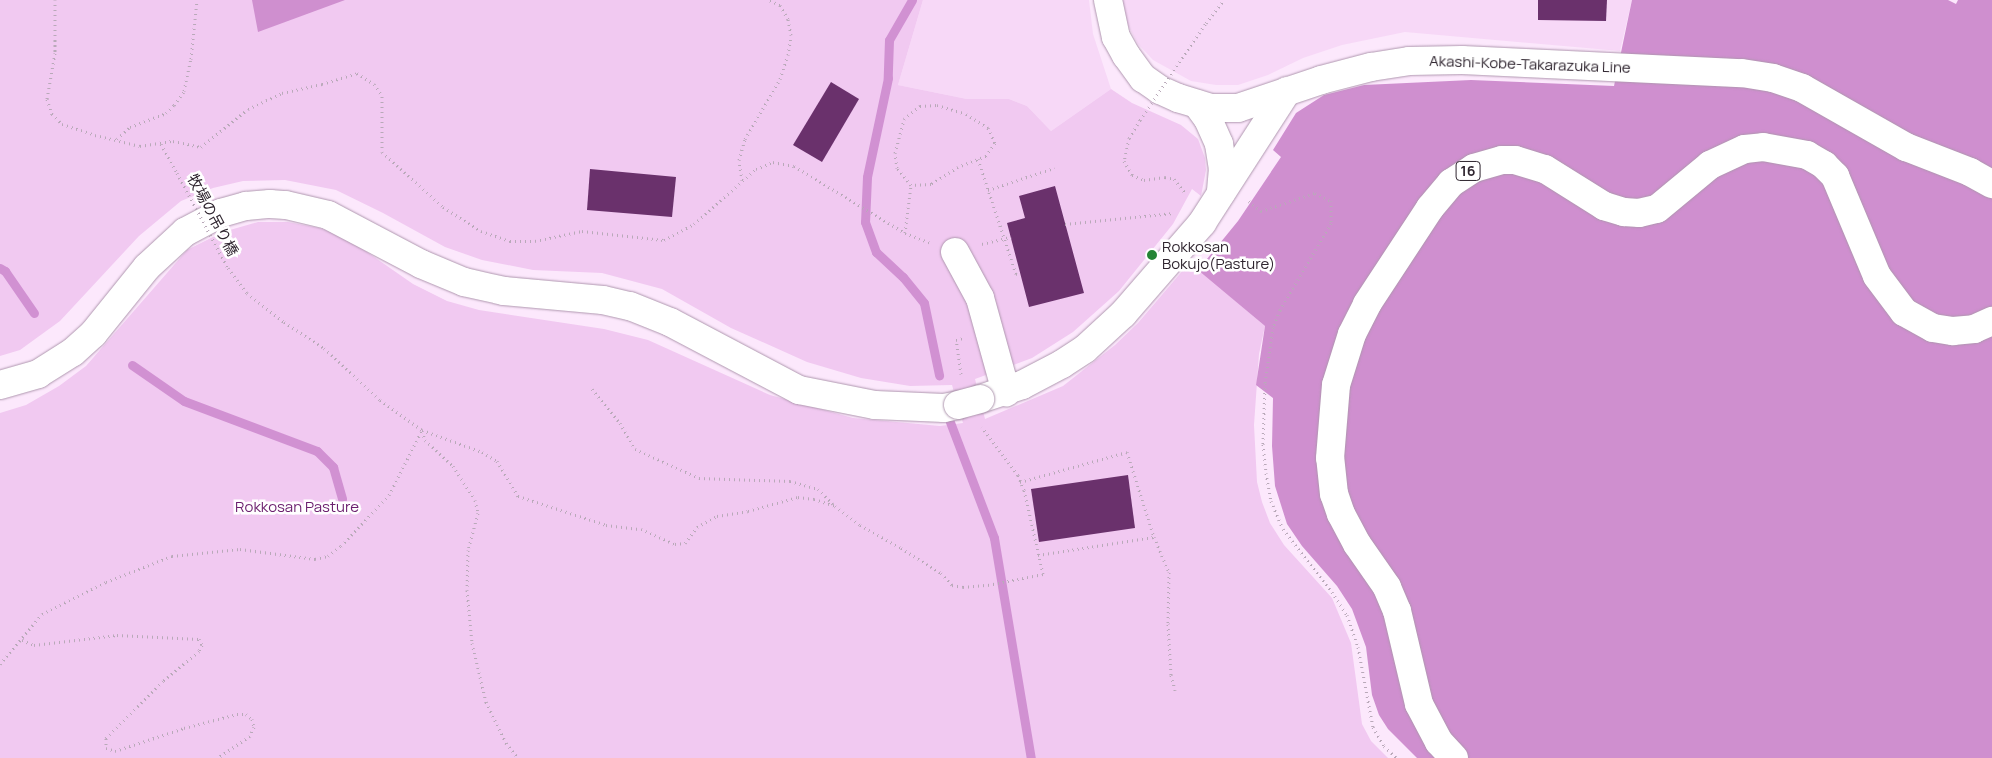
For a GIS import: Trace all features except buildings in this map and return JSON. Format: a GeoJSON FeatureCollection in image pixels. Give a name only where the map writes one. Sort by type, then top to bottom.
{"type":"FeatureCollection","features":[{"type":"Feature","properties":{"kind":"main road","name":"Akashi-Kobe-Takarazuka Line"},"geometry":{"type":"LineString","coordinates":[[1108,0],[1116,37],[1126,55],[1144,78],[1160,90],[1211,108],[1238,108],[1287,91],[1371,67],[1423,60],[1462,60],[1742,73],[1773,78],[1802,88],[1834,104],[1906,147],[1970,172],[1992,184]]}},
{"type":"Feature","properties":{"kind":"main road"},"geometry":{"type":"LineString","coordinates":[[0,385],[38,374],[73,352],[92,334],[147,267],[185,232],[210,218],[234,209],[278,204],[299,207],[341,220],[421,264],[464,282],[504,291],[603,300],[644,311],[670,322],[799,390],[875,405],[971,408],[1062,364],[1099,337],[1141,294],[1202,223],[1287,91]]}},
{"type":"Feature","properties":{"kind":"main road"},"geometry":{"type":"LineString","coordinates":[[1197,104],[1208,119],[1219,144],[1223,168],[1221,193]]}},
{"type":"Feature","properties":{"kind":"main road","name":"16"},"geometry":{"type":"LineString","coordinates":[[1454,758],[1440,742],[1419,704],[1397,611],[1387,587],[1357,544],[1341,514],[1334,494],[1330,458],[1336,385],[1352,334],[1367,304],[1430,208],[1451,184],[1474,168],[1502,160],[1515,160],[1545,169],[1604,206],[1624,212],[1639,213],[1657,209],[1710,165],[1745,149],[1763,147],[1807,155],[1824,165],[1835,176],[1877,276],[1904,312],[1923,324],[1953,332],[1974,329],[1992,321]]}},
{"type":"Feature","properties":{"kind":"main road"},"geometry":{"type":"LineString","coordinates":[[955,252],[980,298],[1006,392]]}},
{"type":"Feature","properties":{"kind":"path"},"geometry":{"type":"LineString","coordinates":[[55,0],[55,53],[48,99],[52,114],[62,124],[117,140],[140,146],[173,141],[201,147],[248,109],[282,94],[356,73],[374,84],[382,96],[382,152],[443,207],[482,231],[510,241],[535,241],[582,230],[664,240],[694,224],[756,169],[773,162],[794,166],[893,225]]}},
{"type":"Feature","properties":{"kind":"path"},"geometry":{"type":"LineString","coordinates":[[117,140],[130,127],[166,113],[184,91],[191,59],[197,0]]}},
{"type":"Feature","properties":{"kind":"path"},"geometry":{"type":"LineString","coordinates":[[742,180],[739,160],[745,139],[780,79],[788,55],[791,35],[788,19],[780,5],[769,0]]}},
{"type":"Feature","properties":{"kind":"path"},"geometry":{"type":"LineString","coordinates":[[1189,200],[1183,188],[1174,179],[1165,177],[1144,180],[1132,175],[1124,161],[1129,138],[1206,23],[1224,0]]}},
{"type":"Feature","properties":{"kind":"path"},"geometry":{"type":"LineString","coordinates":[[905,233],[911,185],[897,168],[895,153],[904,118],[920,106],[937,105],[966,114],[988,128],[995,143],[986,156],[958,167],[932,184],[911,185]]}},
{"type":"Feature","properties":{"kind":"path","name":"牧場の吊り橋"},"geometry":{"type":"LineString","coordinates":[[161,144],[228,268],[247,293],[284,322],[324,348],[380,400],[422,430]]}},
{"type":"Feature","properties":{"kind":"path"},"geometry":{"type":"LineString","coordinates":[[978,160],[1016,274],[1020,273]]}},
{"type":"Feature","properties":{"kind":"path"},"geometry":{"type":"LineString","coordinates":[[988,190],[1054,168]]}},
{"type":"Feature","properties":{"kind":"path"},"geometry":{"type":"LineString","coordinates":[[1249,200],[1261,211],[1315,193],[1331,201],[1331,223],[1280,310],[1273,327],[1265,383],[1263,444],[1266,472],[1272,501],[1282,529],[1332,592],[1347,615],[1358,647],[1373,727],[1384,746],[1397,758]]}},
{"type":"Feature","properties":{"kind":"path"},"geometry":{"type":"LineString","coordinates":[[1065,224],[1178,212]]}},
{"type":"Feature","properties":{"kind":"path"},"geometry":{"type":"LineString","coordinates":[[956,340],[961,374]]}},
{"type":"Feature","properties":{"kind":"path"},"geometry":{"type":"LineString","coordinates":[[592,389],[620,423],[635,449],[699,478],[790,481],[818,489],[835,506],[860,525],[941,573],[952,585],[963,587],[988,585],[1021,580],[1043,574],[1020,482],[971,408]]}},
{"type":"Feature","properties":{"kind":"path"},"geometry":{"type":"LineString","coordinates":[[422,430],[482,452],[497,462],[518,496],[606,525],[648,531],[675,544],[685,542],[697,526],[717,516],[748,511],[798,497],[814,498],[835,506]]}},
{"type":"Feature","properties":{"kind":"path"},"geometry":{"type":"LineString","coordinates":[[0,664],[42,614],[106,582],[172,556],[240,549],[315,558],[328,556],[341,546],[388,495],[422,430]]}},
{"type":"Feature","properties":{"kind":"path"},"geometry":{"type":"LineString","coordinates":[[422,430],[425,440],[454,466],[475,500],[478,513],[468,550],[467,590],[472,643],[486,702],[506,743],[518,758]]}},
{"type":"Feature","properties":{"kind":"path"},"geometry":{"type":"LineString","coordinates":[[1020,482],[1127,452],[1154,537],[1169,572],[1168,624],[1171,675],[1174,690]]}},
{"type":"Feature","properties":{"kind":"path"},"geometry":{"type":"LineString","coordinates":[[1038,555],[1154,537]]}},
{"type":"Feature","properties":{"kind":"path"},"geometry":{"type":"LineString","coordinates":[[22,640],[34,645],[116,635],[199,639],[202,645],[199,651],[163,681],[106,738],[106,748],[115,751],[184,728],[237,714],[246,714],[252,719],[254,727],[250,736],[217,758]]}},
{"type":"Feature","properties":{"kind":"shaded area"},"geometry":{"type":"Polygon","coordinates":[[[252,0],[345,0],[258,32],[252,0]]]}},
{"type":"Feature","properties":{"kind":"shaded area"},"geometry":{"type":"Polygon","coordinates":[[[923,0],[1089,0],[1093,34],[1111,89],[1051,131],[1027,106],[1009,99],[967,99],[898,85],[923,0]]]}},
{"type":"Feature","properties":{"kind":"shaded area"},"geometry":{"type":"Polygon","coordinates":[[[1122,0],[1632,0],[1620,51],[1405,32],[1342,45],[1303,58],[1268,75],[1238,85],[1216,85],[1191,81],[1153,60],[1138,44],[1124,18],[1122,0]]]}},
{"type":"Feature","properties":{"kind":"shaded area"},"geometry":{"type":"Polygon","coordinates":[[[1632,0],[1948,0],[1956,4],[1958,0],[1992,0],[1992,758],[1417,758],[1388,729],[1379,715],[1372,695],[1366,647],[1352,609],[1337,586],[1302,546],[1287,524],[1275,486],[1272,446],[1273,398],[1256,385],[1265,326],[1198,270],[1238,221],[1281,157],[1273,150],[1296,113],[1324,95],[1364,85],[1471,80],[1614,86],[1632,0]]]}},
{"type":"Feature","properties":{"kind":"green space","name":"Rokkosan Pasture"},"geometry":{"type":"Polygon","coordinates":[[[0,0],[923,0],[898,85],[967,99],[1009,99],[1027,106],[1051,131],[1111,89],[1132,103],[1181,125],[1198,139],[1205,158],[1206,170],[1201,196],[1192,189],[1173,224],[1119,291],[1073,332],[1032,358],[975,379],[985,419],[1063,386],[1115,345],[1138,323],[1190,262],[1265,326],[1259,354],[1254,425],[1257,482],[1262,502],[1270,523],[1284,545],[1332,598],[1351,643],[1362,724],[1371,741],[1388,758],[0,758],[0,413],[26,405],[59,386],[86,366],[187,250],[223,232],[258,222],[288,222],[319,228],[344,236],[413,284],[447,301],[479,310],[604,329],[648,340],[770,395],[853,418],[940,426],[963,423],[952,385],[910,386],[861,378],[807,362],[731,328],[662,289],[602,273],[533,270],[482,260],[445,247],[336,190],[285,180],[243,181],[213,188],[181,201],[139,236],[60,321],[20,350],[0,356],[0,0]]]}},
{"type":"Feature","properties":{"kind":"waterway"},"geometry":{"type":"LineString","coordinates":[[912,0],[889,40],[888,78],[867,177],[865,222],[876,252],[903,277],[924,303],[939,375]]}},
{"type":"Feature","properties":{"kind":"waterway"},"geometry":{"type":"LineString","coordinates":[[0,268],[5,271],[34,313]]}},
{"type":"Feature","properties":{"kind":"waterway"},"geometry":{"type":"LineString","coordinates":[[132,365],[184,401],[317,451],[333,467],[342,499]]}},
{"type":"Feature","properties":{"kind":"waterway"},"geometry":{"type":"LineString","coordinates":[[950,422],[994,538],[1031,758]]}},
{"type":"Feature","properties":{"kind":"place","name":"Rokkosan Bokujo(Pasture)"},"geometry":{"type":"Point","coordinates":[1152,255]}}]}
